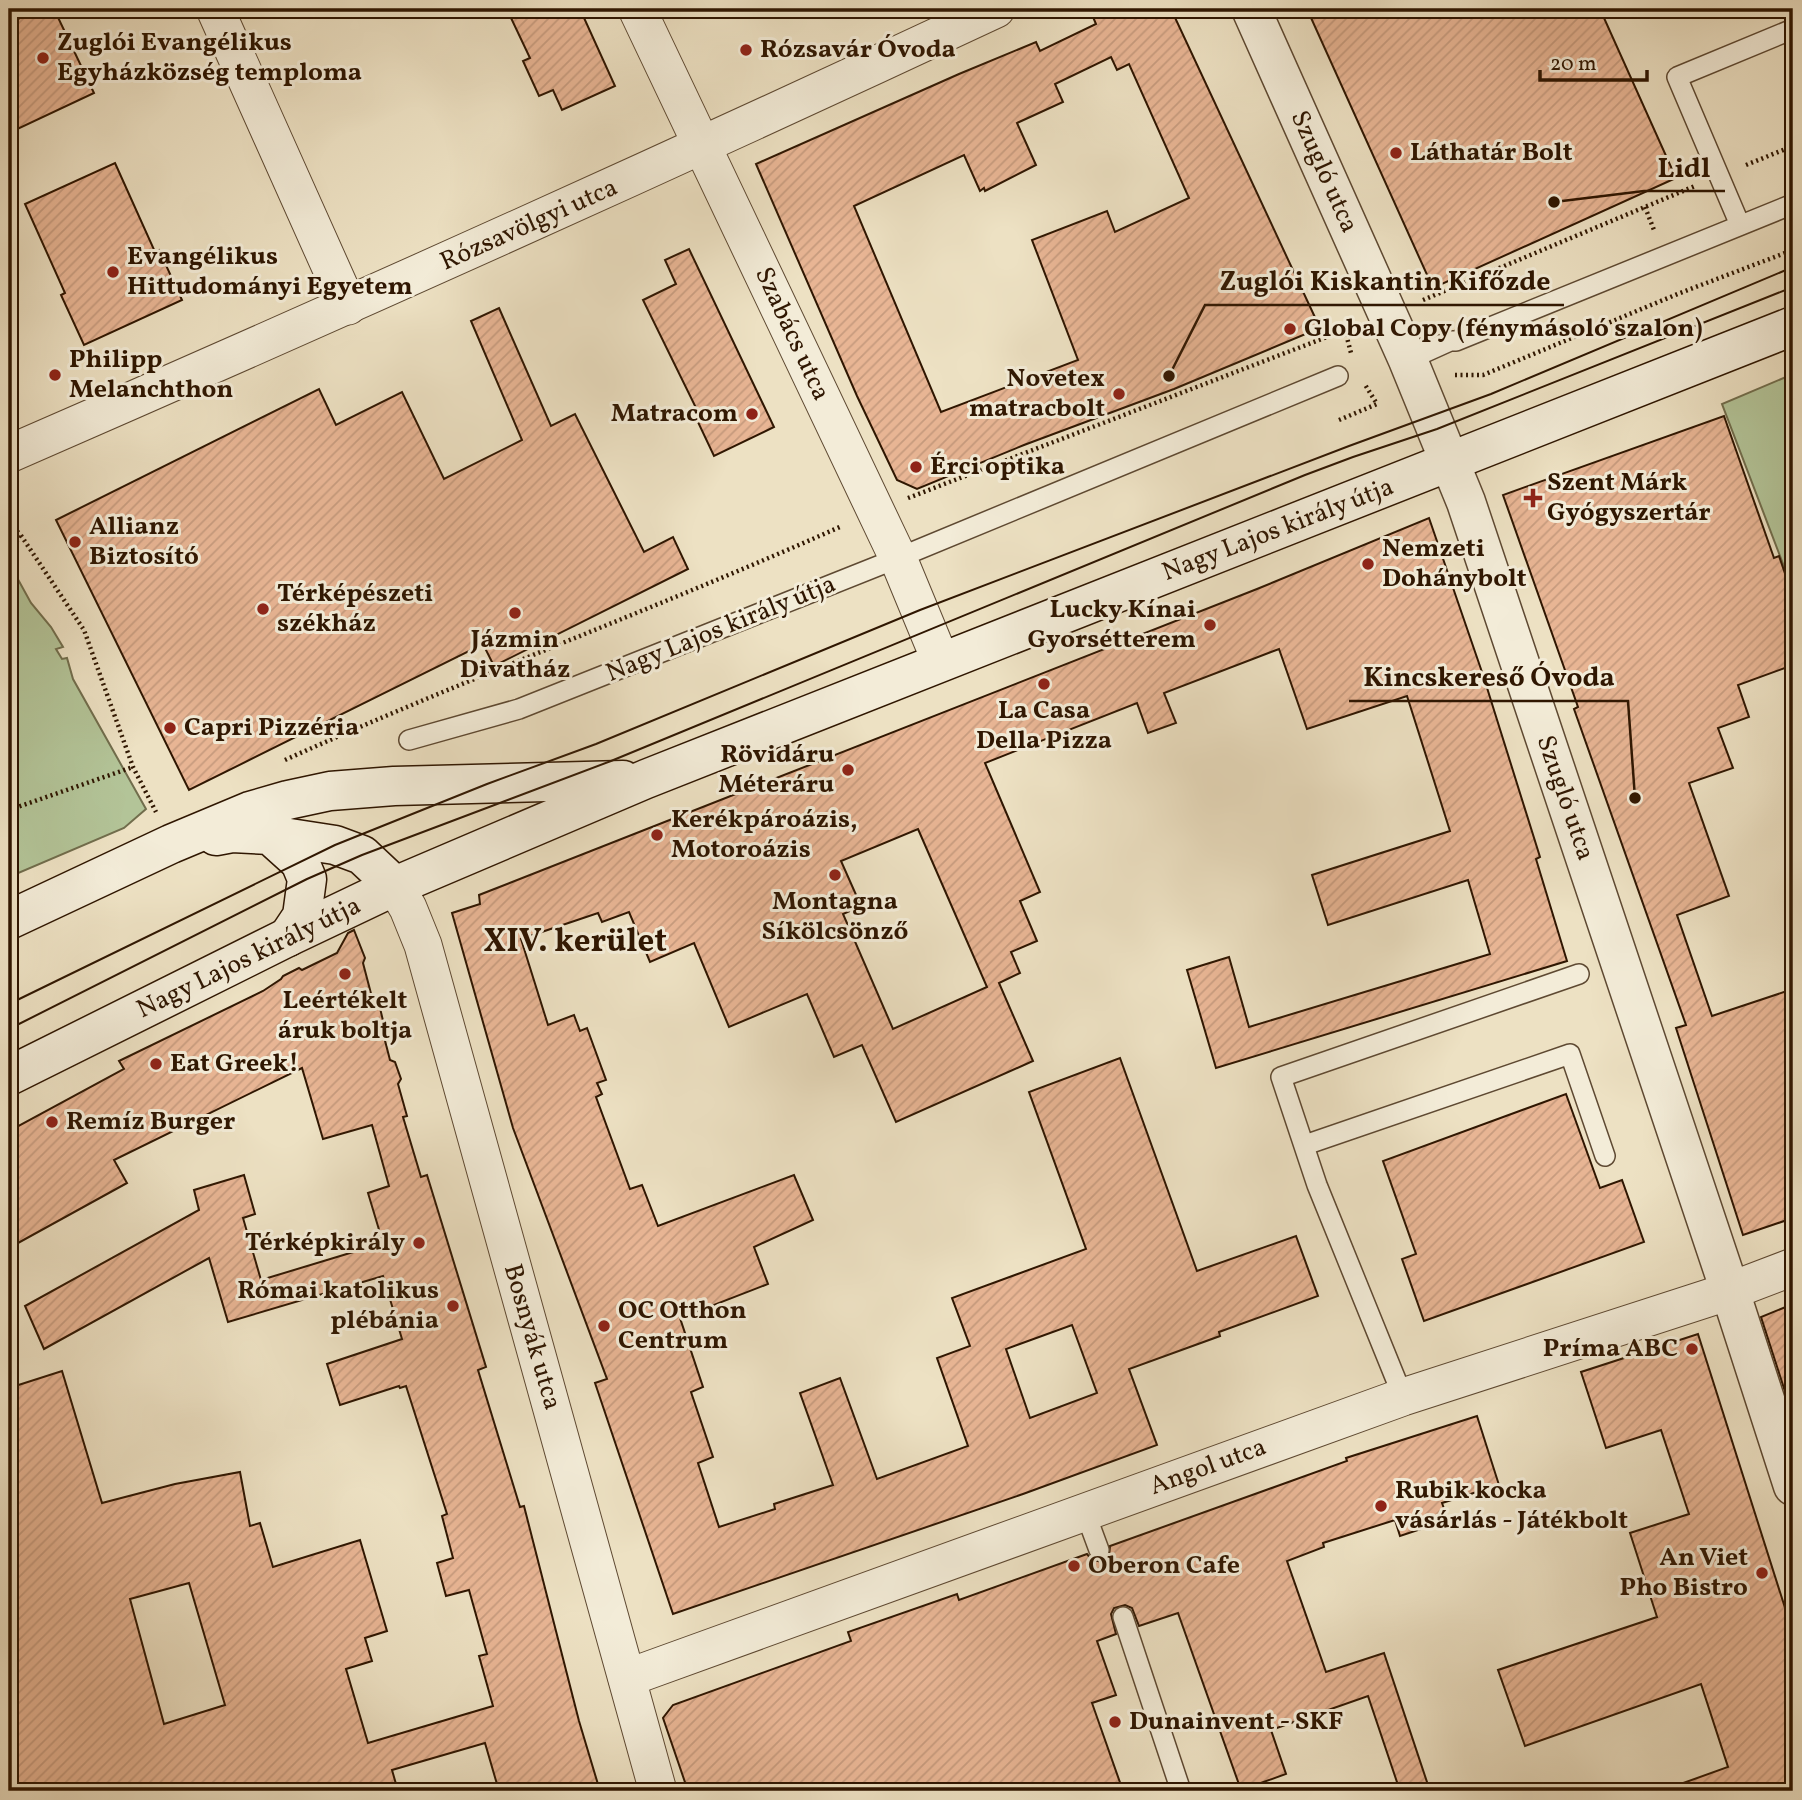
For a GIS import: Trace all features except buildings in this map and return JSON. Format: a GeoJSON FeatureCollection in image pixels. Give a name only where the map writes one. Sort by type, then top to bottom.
{"type":"FeatureCollection","features":[{"type":"Feature","properties":{"kind":"main road","name":"Szugló utca"},"geometry":{"type":"LineString","coordinates":[[1251,9],[1408,360],[1466,502],[1793,1486]]}},
{"type":"Feature","properties":{"kind":"main road","name":"Nagy Lajos király útja"},"geometry":{"type":"LineString","coordinates":[[9,1076],[395,886],[646,779],[1793,326]]}},
{"type":"Feature","properties":{"kind":"main road","name":"Nagy Lajos király útja"},"geometry":{"type":"LineString","coordinates":[[9,920],[171,844],[250,811],[330,791],[394,786],[646,779]]}},
{"type":"Feature","properties":{"kind":"main road"},"geometry":{"type":"LineString","coordinates":[[171,844],[232,834],[270,835],[335,845],[362,855],[395,886]]}},
{"type":"Feature","properties":{"kind":"main road"},"geometry":{"type":"LineString","coordinates":[[270,835],[300,862],[307,879],[302,916],[288,937]]}},
{"type":"Feature","properties":{"kind":"street"},"geometry":{"type":"LineString","coordinates":[[215,9],[348,306]]}},
{"type":"Feature","properties":{"kind":"street","name":"Szabács utca"},"geometry":{"type":"LineString","coordinates":[[637,9],[898,558],[941,662]]}},
{"type":"Feature","properties":{"kind":"street","name":"Rózsavölgyi utca"},"geometry":{"type":"LineString","coordinates":[[9,454],[348,306],[703,146],[996,9]]}},
{"type":"Feature","properties":{"kind":"street","name":"Bosnyák utca"},"geometry":{"type":"LineString","coordinates":[[395,886],[408,908],[426,956],[658,1791]]}},
{"type":"Feature","properties":{"kind":"street","name":"Angol utca"},"geometry":{"type":"LineString","coordinates":[[627,1678],[1403,1397],[1730,1291],[1793,1267]]}},
{"type":"Feature","properties":{"kind":"lane"},"geometry":{"type":"LineString","coordinates":[[1740,225],[1677,77],[1793,29]]}},
{"type":"Feature","properties":{"kind":"lane"},"geometry":{"type":"LineString","coordinates":[[1408,360],[1793,204]]}},
{"type":"Feature","properties":{"kind":"lane","name":"Nagy Lajos király útja"},"geometry":{"type":"LineString","coordinates":[[409,740],[519,709],[898,558],[1338,376]]}},
{"type":"Feature","properties":{"kind":"lane"},"geometry":{"type":"LineString","coordinates":[[1403,1397],[1317,1185],[1281,1077],[1579,974]]}},
{"type":"Feature","properties":{"kind":"lane"},"geometry":{"type":"LineString","coordinates":[[1305,1145],[1570,1054],[1605,1156]]}},
{"type":"Feature","properties":{"kind":"lane"},"geometry":{"type":"LineString","coordinates":[[1085,1512],[1099,1550]]}},
{"type":"Feature","properties":{"kind":"lane"},"geometry":{"type":"LineString","coordinates":[[1123,1617],[1181,1791]]}},
{"type":"Feature","properties":{"kind":"path"},"geometry":{"type":"LineString","coordinates":[[1422,300],[1793,146]]}},
{"type":"Feature","properties":{"kind":"path"},"geometry":{"type":"LineString","coordinates":[[1452,375],[1483,375],[1680,293],[1793,250]]}},
{"type":"Feature","properties":{"kind":"path"},"geometry":{"type":"LineString","coordinates":[[1677,285],[1680,293]]}},
{"type":"Feature","properties":{"kind":"path"},"geometry":{"type":"LineString","coordinates":[[1339,420],[1377,404]]}},
{"type":"Feature","properties":{"kind":"path"},"geometry":{"type":"LineString","coordinates":[[9,524],[20,534],[84,630],[133,767],[171,844]]}},
{"type":"Feature","properties":{"kind":"path"},"geometry":{"type":"LineString","coordinates":[[9,557],[20,534]]}},
{"type":"Feature","properties":{"kind":"path"},"geometry":{"type":"LineString","coordinates":[[9,810],[133,767]]}},
{"type":"Feature","properties":{"kind":"green space"},"geometry":{"type":"Polygon","coordinates":[[[1793,374],[1793,590],[1722,404],[1793,374]]]}},
{"type":"Feature","properties":{"kind":"green space"},"geometry":{"type":"Polygon","coordinates":[[[9,563],[31,603],[63,647],[56,649],[62,659],[67,658],[73,679],[146,809],[124,828],[9,877],[9,563]]]}},
{"type":"Feature","properties":{"kind":"tram line"},"geometry":{"type":"LineString","coordinates":[[9,1004],[335,845],[596,744],[920,610],[1491,394],[1793,267]]}},
{"type":"Feature","properties":{"kind":"tram line"},"geometry":{"type":"LineString","coordinates":[[9,1029],[307,879],[362,855],[611,761],[1305,475],[1437,429],[1793,287]]}},
{"type":"Feature","properties":{"kind":"place","name":"Rózsavár Óvoda"},"geometry":{"type":"Point","coordinates":[746,50]}},
{"type":"Feature","properties":{"kind":"place","name":"Zuglói Evangélikus Egyházközség temploma"},"geometry":{"type":"Point","coordinates":[43,58]}},
{"type":"Feature","properties":{"kind":"place","name":"Láthatár Bolt"},"geometry":{"type":"Point","coordinates":[1396,153]}},
{"type":"Feature","properties":{"kind":"place","name":"Lidl"},"geometry":{"type":"Point","coordinates":[1554,202]}},
{"type":"Feature","properties":{"kind":"place","name":"Evangélikus Hittudományi Egyetem"},"geometry":{"type":"Point","coordinates":[113,272]}},
{"type":"Feature","properties":{"kind":"place","name":"Global Copy (fénymásoló szalon)"},"geometry":{"type":"Point","coordinates":[1290,329]}},
{"type":"Feature","properties":{"kind":"place","name":"Philipp Melanchthon"},"geometry":{"type":"Point","coordinates":[55,375]}},
{"type":"Feature","properties":{"kind":"place","name":"Zuglói Kiskantin Kifőzde"},"geometry":{"type":"Point","coordinates":[1169,376]}},
{"type":"Feature","properties":{"kind":"place","name":"Novetex matracbolt"},"geometry":{"type":"Point","coordinates":[1119,394]}},
{"type":"Feature","properties":{"kind":"place","name":"Matracom"},"geometry":{"type":"Point","coordinates":[752,414]}},
{"type":"Feature","properties":{"kind":"place","name":"Érci optika"},"geometry":{"type":"Point","coordinates":[916,467]}},
{"type":"Feature","properties":{"kind":"place","name":"Szent Márk Gyógyszertár"},"geometry":{"type":"Point","coordinates":[1533,498]}},
{"type":"Feature","properties":{"kind":"place","name":"Allianz Biztosító"},"geometry":{"type":"Point","coordinates":[75,542]}},
{"type":"Feature","properties":{"kind":"place","name":"Nemzeti Dohánybolt"},"geometry":{"type":"Point","coordinates":[1368,564]}},
{"type":"Feature","properties":{"kind":"place","name":"Térképészeti székház"},"geometry":{"type":"Point","coordinates":[263,609]}},
{"type":"Feature","properties":{"kind":"place","name":"Jázmin Divatház"},"geometry":{"type":"Point","coordinates":[515,613]}},
{"type":"Feature","properties":{"kind":"place","name":"Lucky Kínai Gyorsétterem"},"geometry":{"type":"Point","coordinates":[1210,625]}},
{"type":"Feature","properties":{"kind":"place","name":"La Casa Della Pizza"},"geometry":{"type":"Point","coordinates":[1044,684]}},
{"type":"Feature","properties":{"kind":"place","name":"Capri Pizzéria"},"geometry":{"type":"Point","coordinates":[170,728]}},
{"type":"Feature","properties":{"kind":"place","name":"Rövidáru Méteráru"},"geometry":{"type":"Point","coordinates":[848,770]}},
{"type":"Feature","properties":{"kind":"place","name":"Kincskereső Óvoda"},"geometry":{"type":"Point","coordinates":[1635,798]}},
{"type":"Feature","properties":{"kind":"place","name":"Kerékpároázis, Motoroázis"},"geometry":{"type":"Point","coordinates":[657,835]}},
{"type":"Feature","properties":{"kind":"place","name":"Montagna Síkölcsönző"},"geometry":{"type":"Point","coordinates":[835,875]}},
{"type":"Feature","properties":{"kind":"place","name":"Leértékelt áruk boltja"},"geometry":{"type":"Point","coordinates":[345,974]}},
{"type":"Feature","properties":{"kind":"place","name":"Eat Greek!"},"geometry":{"type":"Point","coordinates":[156,1064]}},
{"type":"Feature","properties":{"kind":"place","name":"Remíz Burger"},"geometry":{"type":"Point","coordinates":[52,1122]}},
{"type":"Feature","properties":{"kind":"place","name":"Térképkirály"},"geometry":{"type":"Point","coordinates":[419,1243]}},
{"type":"Feature","properties":{"kind":"place","name":"Római katolikus plébánia"},"geometry":{"type":"Point","coordinates":[453,1306]}},
{"type":"Feature","properties":{"kind":"place","name":"OC Otthon Centrum"},"geometry":{"type":"Point","coordinates":[604,1326]}},
{"type":"Feature","properties":{"kind":"place","name":"Príma ABC"},"geometry":{"type":"Point","coordinates":[1692,1349]}},
{"type":"Feature","properties":{"kind":"place","name":"Rubik kocka vásárlás - Játékbolt"},"geometry":{"type":"Point","coordinates":[1381,1506]}},
{"type":"Feature","properties":{"kind":"place","name":"Oberon Cafe"},"geometry":{"type":"Point","coordinates":[1074,1566]}},
{"type":"Feature","properties":{"kind":"place","name":"An Viet Pho Bistro"},"geometry":{"type":"Point","coordinates":[1762,1573]}},
{"type":"Feature","properties":{"kind":"place","name":"Dunainvent - SKF"},"geometry":{"type":"Point","coordinates":[1115,1722]}},
{"type":"Feature","properties":{"kind":"district","name":"XIV. kerület"},"geometry":{"type":"Point","coordinates":[575,943]}}]}
